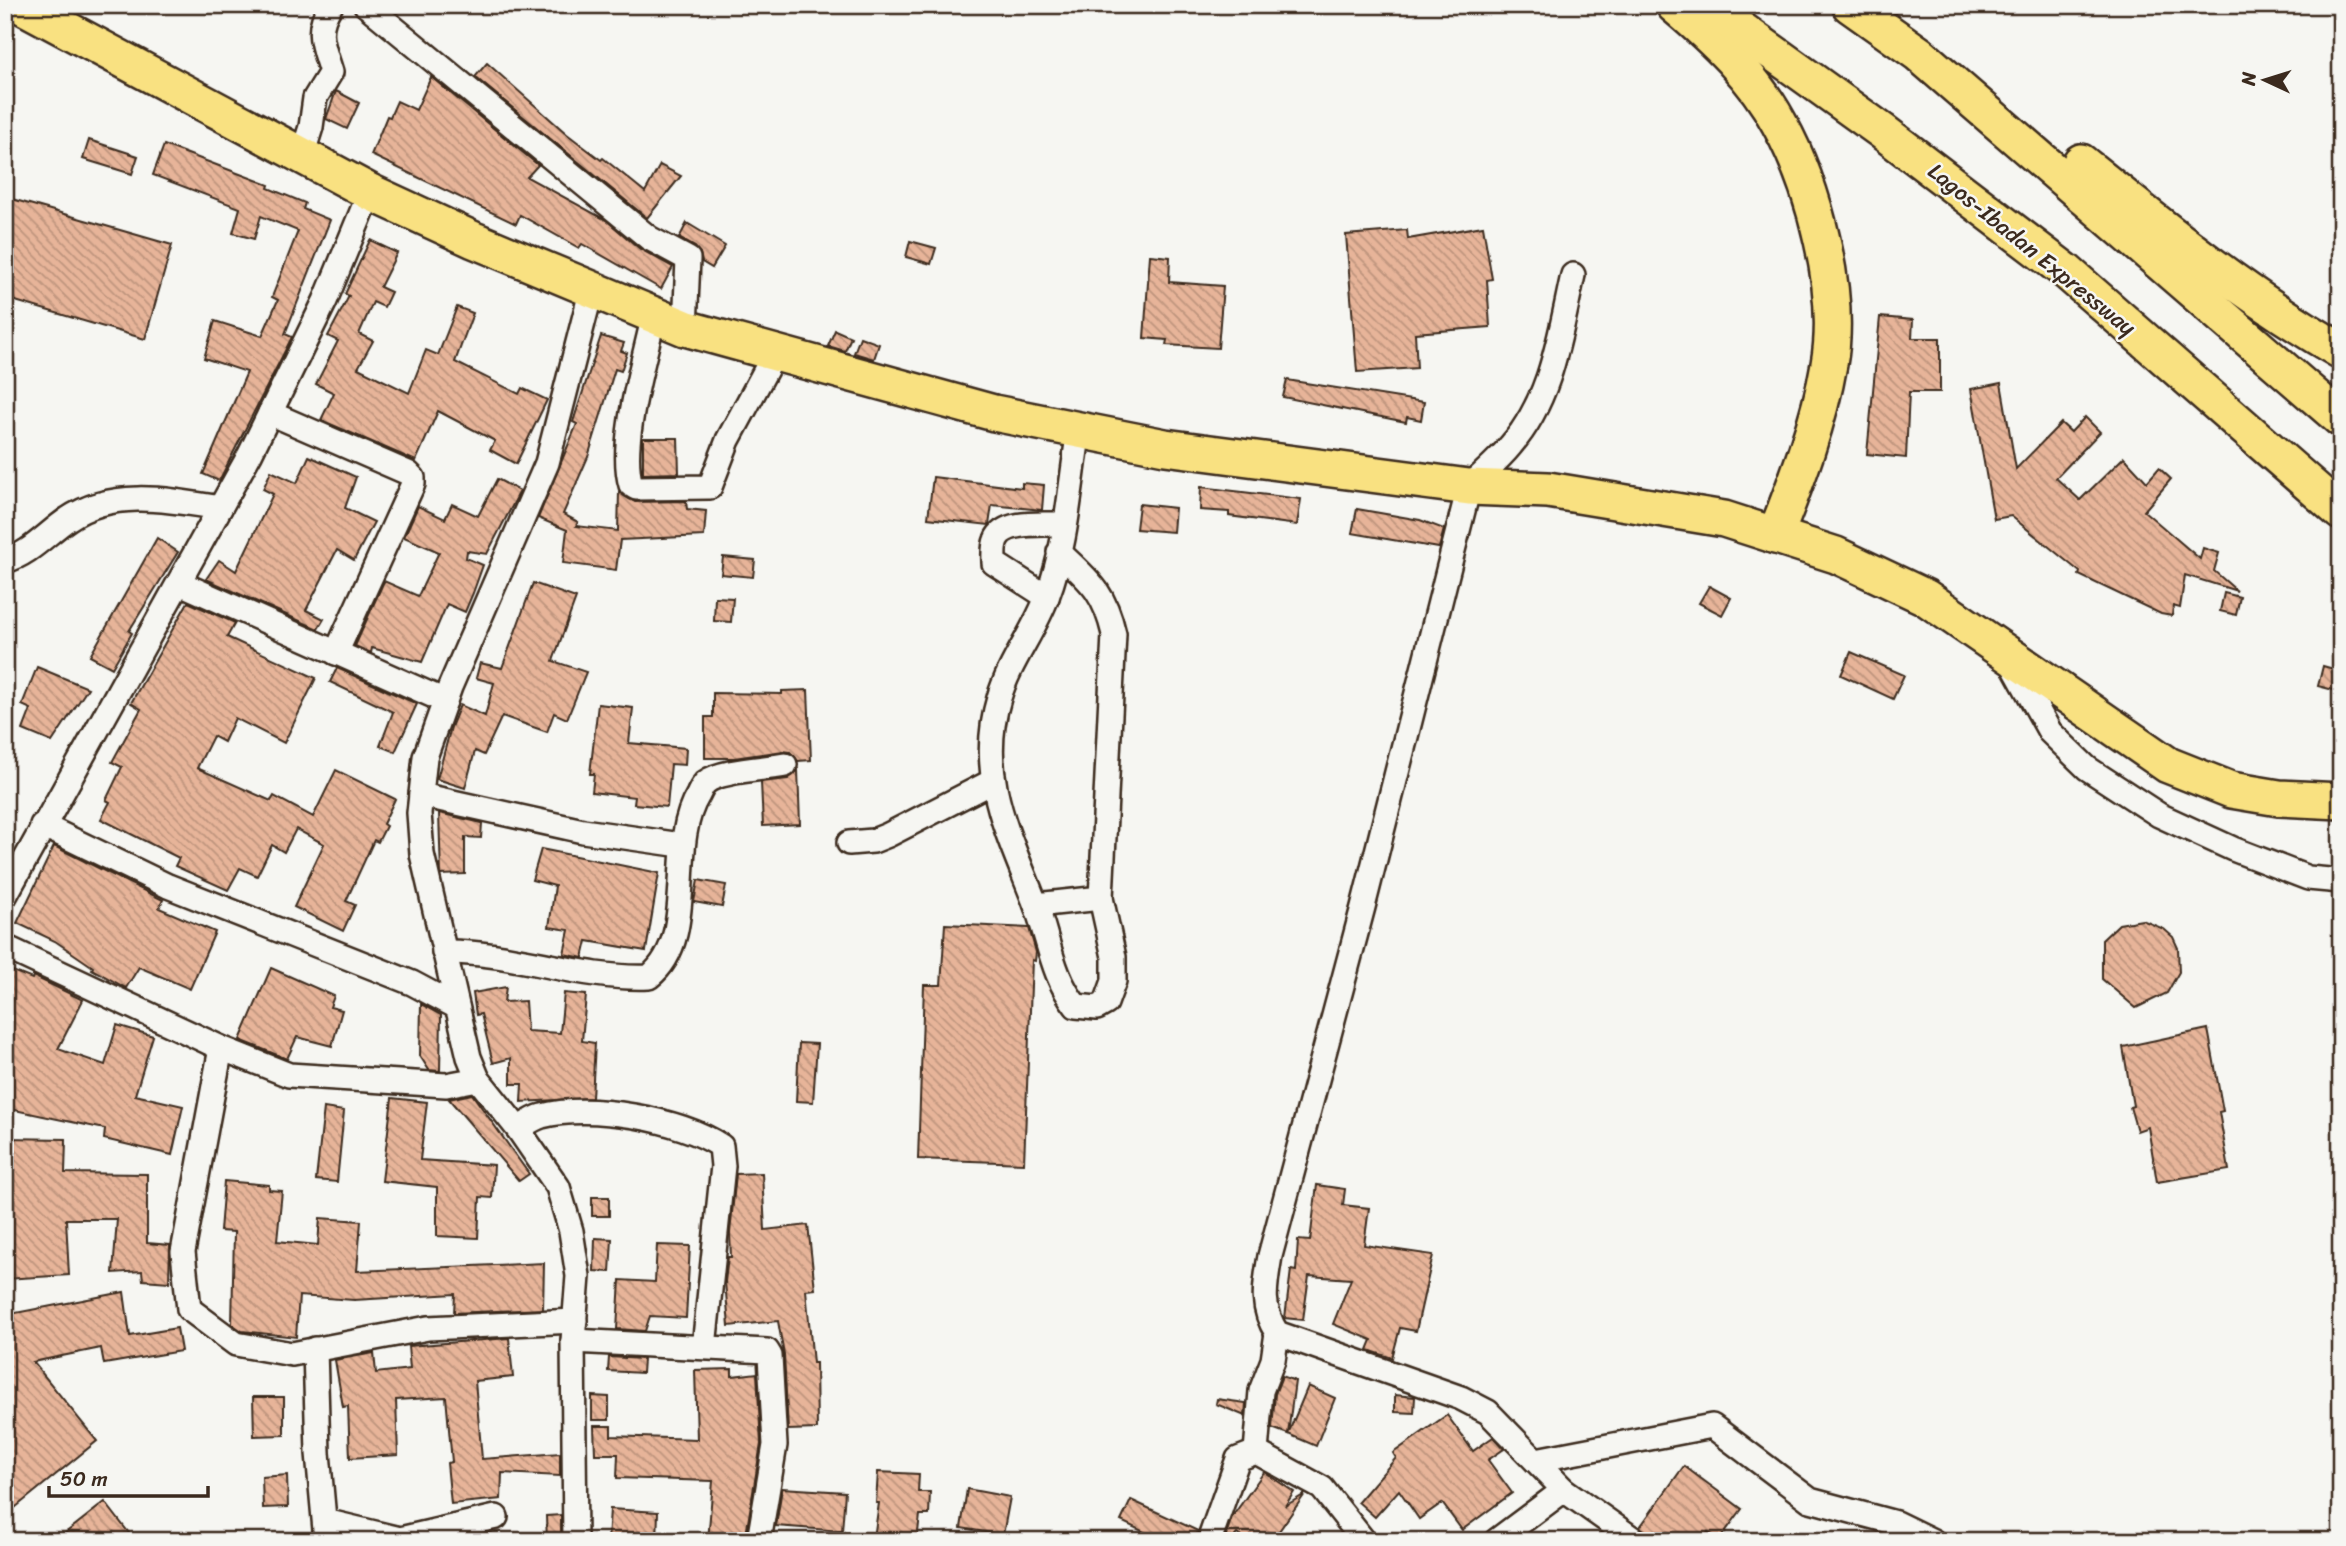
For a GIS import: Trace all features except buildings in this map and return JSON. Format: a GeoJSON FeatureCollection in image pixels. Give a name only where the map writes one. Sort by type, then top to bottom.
{"type":"FeatureCollection","features":[{"type":"Feature","properties":{"kind":"highway"},"geometry":{"type":"LineString","coordinates":[[1674,5],[1742,69],[1779,123],[1801,174],[1818,228],[1829,279],[1830,361],[1798,476],[1775,536]]}},
{"type":"Feature","properties":{"kind":"highway","name":"Lagos-Ibadan Expressway"},"geometry":{"type":"LineString","coordinates":[[1707,5],[1882,131],[2067,272],[2341,512]]}},
{"type":"Feature","properties":{"kind":"highway"},"geometry":{"type":"LineString","coordinates":[[1850,5],[1919,54],[2341,419]]}},
{"type":"Feature","properties":{"kind":"highway"},"geometry":{"type":"LineString","coordinates":[[24,8],[370,192],[474,240],[685,328],[994,413],[1165,447],[1469,486],[1548,490],[1724,519],[1881,573],[1925,597],[2008,656],[2113,724],[2168,765],[2231,790],[2279,798],[2341,801]]}},
{"type":"Feature","properties":{"kind":"highway"},"geometry":{"type":"LineString","coordinates":[[1919,54],[1993,96],[2042,130],[2182,243],[2293,323],[2341,351]]}},
{"type":"Feature","properties":{"kind":"street"},"geometry":{"type":"LineString","coordinates":[[302,156],[312,127],[315,98],[331,72],[321,38],[321,20],[331,5]]}},
{"type":"Feature","properties":{"kind":"street"},"geometry":{"type":"LineString","coordinates":[[366,5],[649,238],[688,260],[685,328]]}},
{"type":"Feature","properties":{"kind":"street"},"geometry":{"type":"LineString","coordinates":[[5,896],[42,825],[180,583],[270,413],[325,300],[370,192]]}},
{"type":"Feature","properties":{"kind":"street"},"geometry":{"type":"LineString","coordinates":[[1573,275],[1551,371],[1534,412],[1512,445],[1469,486],[1363,907],[1270,1256],[1263,1294],[1266,1317],[1277,1333],[1461,1398],[1488,1412],[1564,1490],[1636,1541]]}},
{"type":"Feature","properties":{"kind":"street"},"geometry":{"type":"LineString","coordinates":[[575,1541],[574,1331],[578,1276],[571,1231],[558,1187],[518,1129],[478,1079],[469,1057],[422,854],[419,813],[425,757],[445,701],[547,463],[592,288]]}},
{"type":"Feature","properties":{"kind":"street"},"geometry":{"type":"LineString","coordinates":[[654,314],[628,439],[628,477],[631,485],[636,488],[710,487],[728,440],[775,353]]}},
{"type":"Feature","properties":{"kind":"street"},"geometry":{"type":"LineString","coordinates":[[270,413],[408,473],[413,478],[413,484],[336,653]]}},
{"type":"Feature","properties":{"kind":"street"},"geometry":{"type":"LineString","coordinates":[[1059,552],[1091,581],[1107,606],[1114,634],[1101,898],[1112,946],[1114,981],[1107,1003],[1097,1008],[1076,1006],[1061,988],[1036,905],[1004,832],[993,781],[993,732],[999,698],[1047,597],[1059,552],[1079,430]]}},
{"type":"Feature","properties":{"kind":"street"},"geometry":{"type":"LineString","coordinates":[[5,561],[18,557],[69,518],[94,504],[161,498],[220,508]]}},
{"type":"Feature","properties":{"kind":"street"},"geometry":{"type":"LineString","coordinates":[[1047,597],[994,563],[996,539],[1002,532],[1020,526],[1064,524]]}},
{"type":"Feature","properties":{"kind":"street"},"geometry":{"type":"LineString","coordinates":[[180,583],[445,701]]}},
{"type":"Feature","properties":{"kind":"street"},"geometry":{"type":"LineString","coordinates":[[2008,656],[2050,732],[2087,768],[2159,816],[2233,849],[2308,878],[2341,881]]}},
{"type":"Feature","properties":{"kind":"street"},"geometry":{"type":"LineString","coordinates":[[444,952],[477,951],[561,967],[649,977],[661,968],[672,939],[680,907],[681,845],[687,813],[706,782],[721,776],[785,765]]}},
{"type":"Feature","properties":{"kind":"street"},"geometry":{"type":"LineString","coordinates":[[849,843],[873,841],[888,835],[993,781]]}},
{"type":"Feature","properties":{"kind":"street"},"geometry":{"type":"LineString","coordinates":[[421,795],[583,831],[681,845]]}},
{"type":"Feature","properties":{"kind":"street"},"geometry":{"type":"LineString","coordinates":[[42,825],[168,887],[412,984],[457,1007]]}},
{"type":"Feature","properties":{"kind":"street"},"geometry":{"type":"LineString","coordinates":[[1036,905],[1101,898]]}},
{"type":"Feature","properties":{"kind":"street"},"geometry":{"type":"LineString","coordinates":[[5,947],[220,1048],[289,1075],[446,1085],[478,1079]]}},
{"type":"Feature","properties":{"kind":"street"},"geometry":{"type":"LineString","coordinates":[[220,1048],[183,1252],[189,1309],[236,1344],[292,1354],[428,1328],[574,1331],[704,1347],[767,1351],[770,1356],[775,1445],[759,1541]]}},
{"type":"Feature","properties":{"kind":"street"},"geometry":{"type":"LineString","coordinates":[[518,1129],[540,1116],[565,1112],[617,1113],[704,1134],[721,1146],[723,1166],[704,1347]]}},
{"type":"Feature","properties":{"kind":"street"},"geometry":{"type":"LineString","coordinates":[[1256,1452],[1261,1391],[1273,1360],[1277,1333]]}},
{"type":"Feature","properties":{"kind":"street"},"geometry":{"type":"LineString","coordinates":[[315,1349],[318,1453],[326,1531],[400,1538],[496,1517]]}},
{"type":"Feature","properties":{"kind":"street"},"geometry":{"type":"LineString","coordinates":[[1536,1460],[1712,1426],[1810,1500],[1896,1523],[1933,1541]]}},
{"type":"Feature","properties":{"kind":"street"},"geometry":{"type":"LineString","coordinates":[[1209,1541],[1238,1459],[1256,1452],[1322,1488],[1364,1541]]}},
{"type":"Feature","properties":{"kind":"street"},"geometry":{"type":"LineString","coordinates":[[1496,1541],[1564,1490]]}}]}
